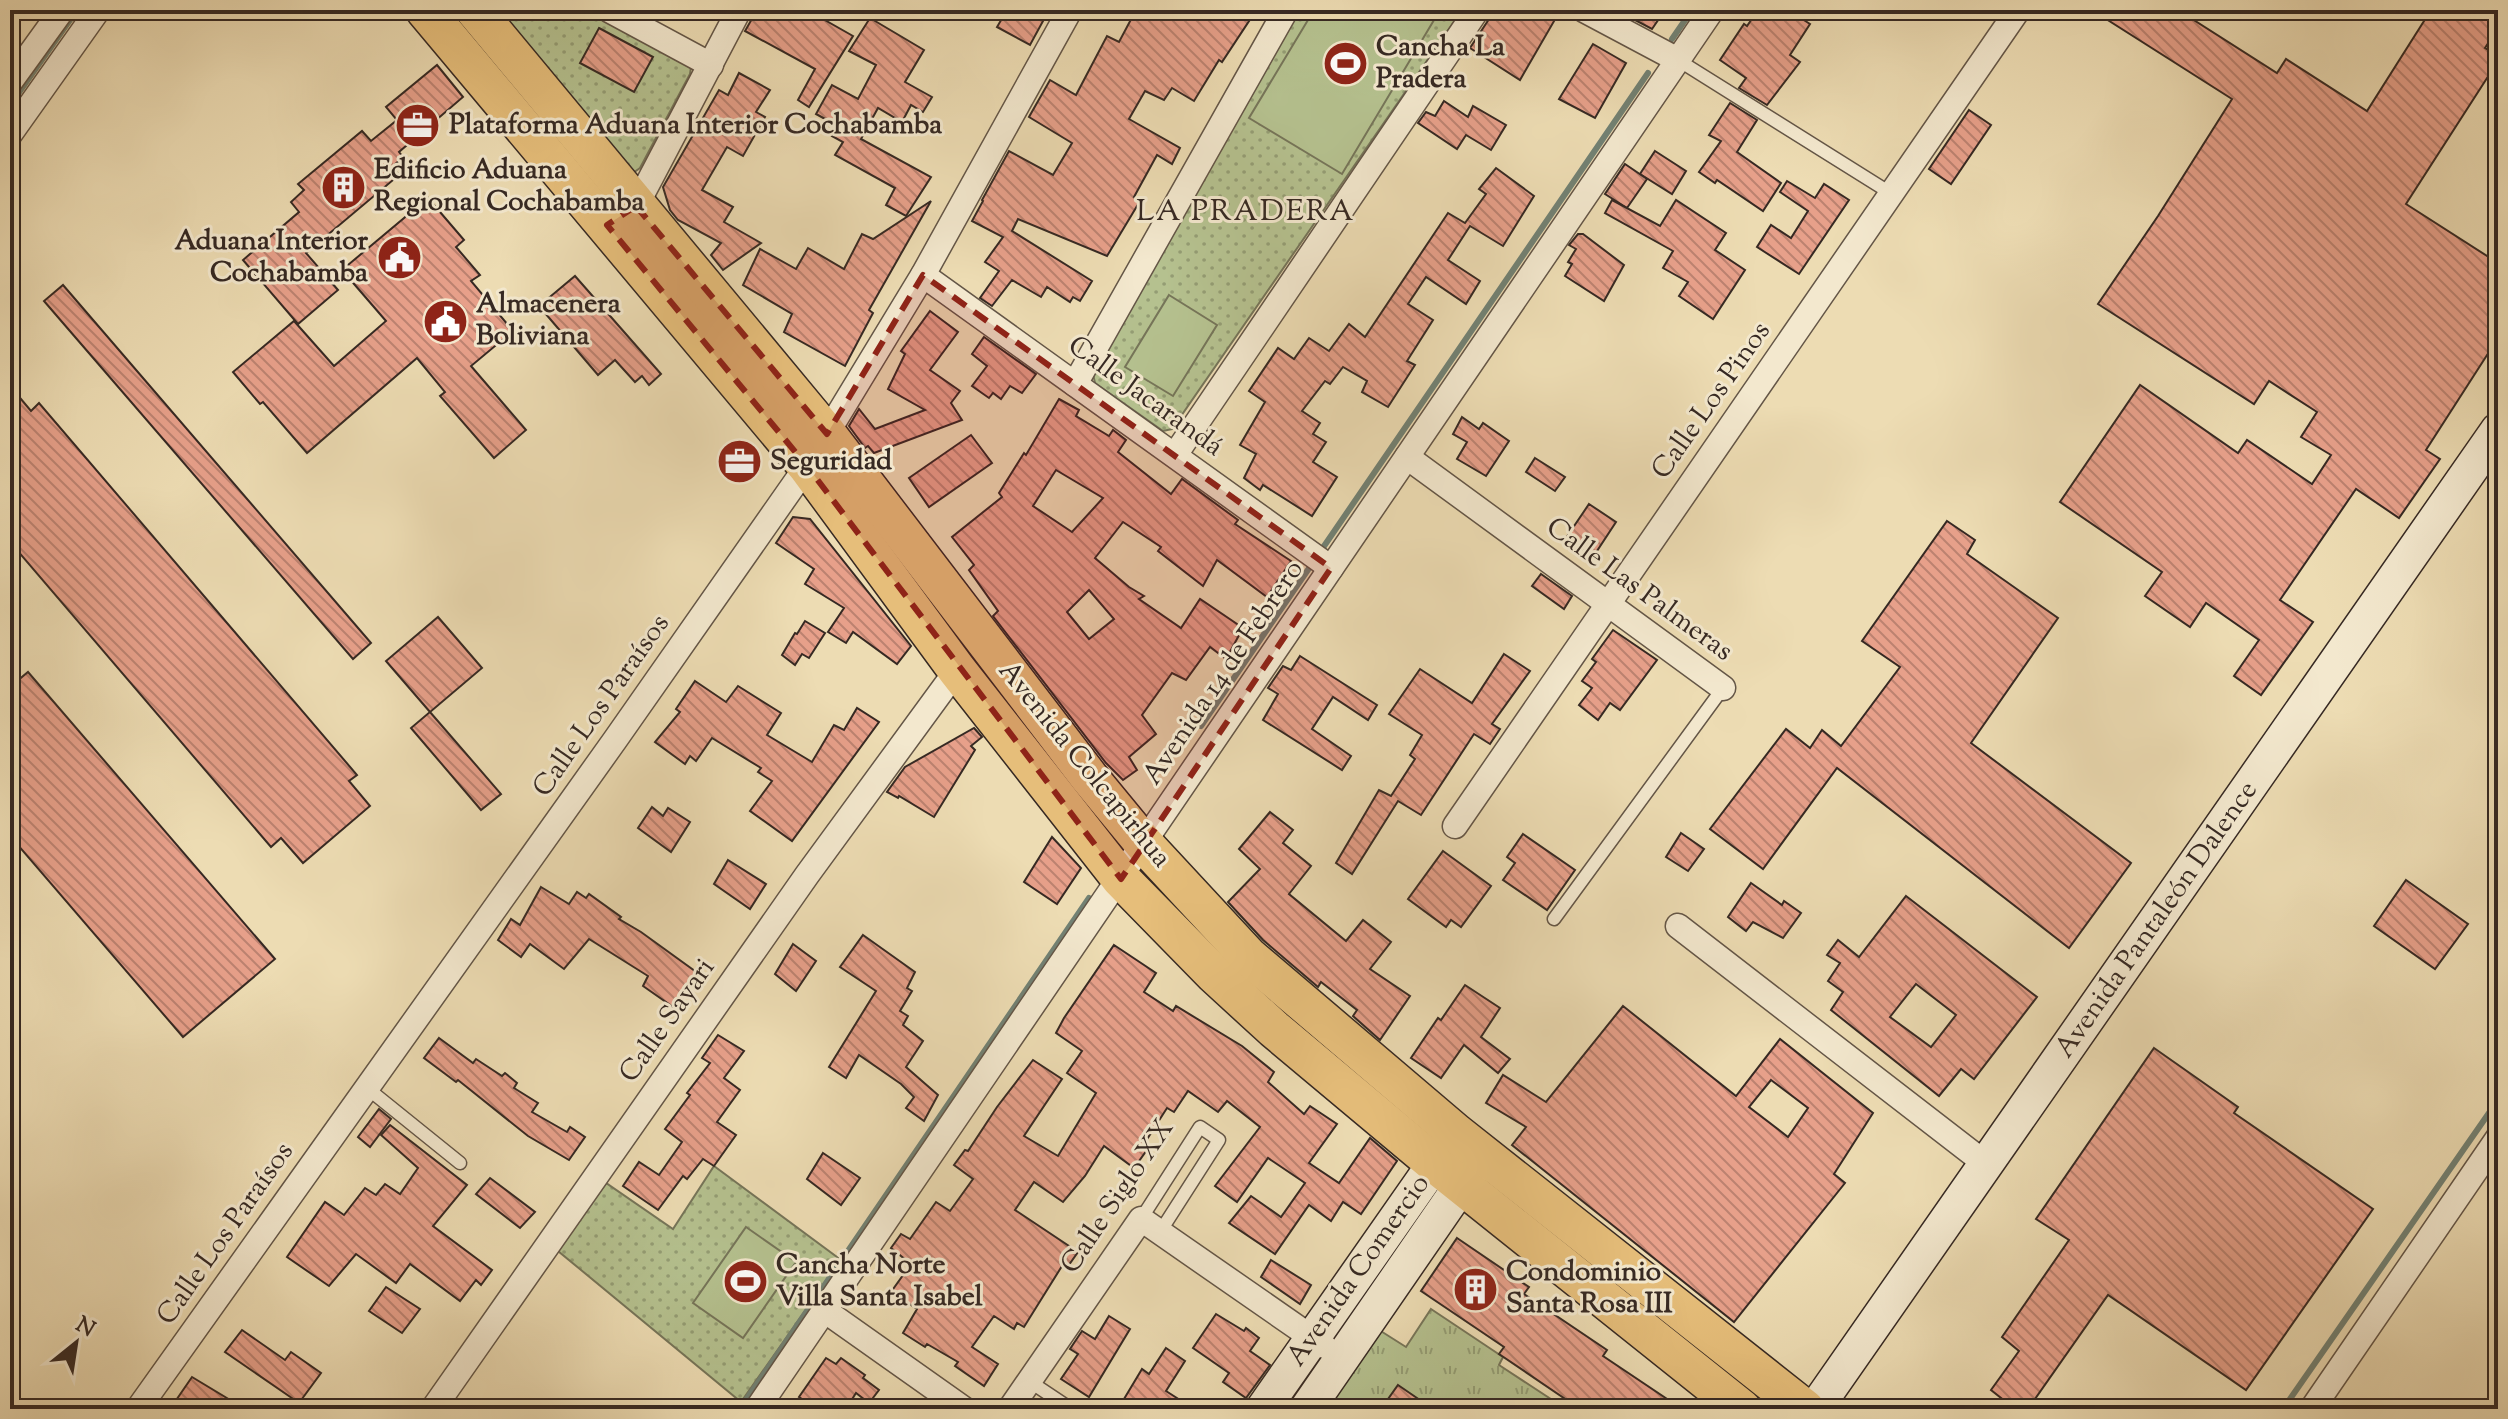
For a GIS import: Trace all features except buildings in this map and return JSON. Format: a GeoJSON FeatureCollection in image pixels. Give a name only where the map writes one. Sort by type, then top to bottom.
{"type":"FeatureCollection","features":[{"type":"Feature","properties":{"kind":"main road","name":"Avenida Colcapirhua"},"geometry":{"type":"LineString","coordinates":[[425,10],[827,434],[1089,777],[1145,845],[1248,956],[1459,1159],[1742,1409]]}},
{"type":"Feature","properties":{"kind":"main road","name":"Avenida Colcapirhua"},"geometry":{"type":"LineString","coordinates":[[475,10],[957,670],[1121,879],[1214,974],[1274,1029],[1805,1409]]}},
{"type":"Feature","properties":{"kind":"main road","name":"Avenida Pantaleón Dalence"},"geometry":{"type":"LineString","coordinates":[[1815,1409],[2498,430]]}},
{"type":"Feature","properties":{"kind":"main road","name":"Avenida Comercio"},"geometry":{"type":"LineString","coordinates":[[1263,1409],[1312,1337],[1459,1159]]}},
{"type":"Feature","properties":{"kind":"main road","name":"Avenida Comercio"},"geometry":{"type":"LineString","coordinates":[[1307,1409],[1342,1359],[1459,1159]]}},
{"type":"Feature","properties":{"kind":"street"},"geometry":{"type":"LineString","coordinates":[[10,82],[62,10]]}},
{"type":"Feature","properties":{"kind":"street"},"geometry":{"type":"LineString","coordinates":[[10,134],[98,10]]}},
{"type":"Feature","properties":{"kind":"street"},"geometry":{"type":"LineString","coordinates":[[609,10],[711,65]]}},
{"type":"Feature","properties":{"kind":"street"},"geometry":{"type":"LineString","coordinates":[[622,215],[711,65],[739,10]]}},
{"type":"Feature","properties":{"kind":"street","name":"Calle Los Paraísos"},"geometry":{"type":"LineString","coordinates":[[138,1409],[807,466],[923,275],[1070,10]]}},
{"type":"Feature","properties":{"kind":"street"},"geometry":{"type":"LineString","coordinates":[[1075,384],[1286,10]]}},
{"type":"Feature","properties":{"kind":"street"},"geometry":{"type":"LineString","coordinates":[[1175,455],[1477,10]]}},
{"type":"Feature","properties":{"kind":"street"},"geometry":{"type":"LineString","coordinates":[[1584,10],[1678,60]]}},
{"type":"Feature","properties":{"kind":"street","name":"Avenida 14 de Febrero"},"geometry":{"type":"LineString","coordinates":[[757,1409],[1145,845],[1712,10]]}},
{"type":"Feature","properties":{"kind":"street","name":"Calle Los Pinos"},"geometry":{"type":"LineString","coordinates":[[1455,826],[2018,10]]}},
{"type":"Feature","properties":{"kind":"street","name":"Calle Jacarandá"},"geometry":{"type":"LineString","coordinates":[[923,275],[1331,568]]}},
{"type":"Feature","properties":{"kind":"street","name":"Calle Las Palmeras"},"geometry":{"type":"LineString","coordinates":[[1407,457],[1723,688]]}},
{"type":"Feature","properties":{"kind":"street","name":"Calle Sayari"},"geometry":{"type":"LineString","coordinates":[[433,1409],[807,875],[957,670]]}},
{"type":"Feature","properties":{"kind":"street"},"geometry":{"type":"LineString","coordinates":[[1678,926],[1986,1164]]}},
{"type":"Feature","properties":{"kind":"street"},"geometry":{"type":"LineString","coordinates":[[2312,1409],[2498,1138]]}},
{"type":"Feature","properties":{"kind":"street"},"geometry":{"type":"LineString","coordinates":[[1150,1226],[1342,1359]]}},
{"type":"Feature","properties":{"kind":"street","name":"Calle Siglo XX"},"geometry":{"type":"LineString","coordinates":[[1010,1409],[1150,1226]]}},
{"type":"Feature","properties":{"kind":"street"},"geometry":{"type":"LineString","coordinates":[[824,1310],[964,1409]]}},
{"type":"Feature","properties":{"kind":"lane"},"geometry":{"type":"LineString","coordinates":[[1678,60],[1893,194]]}},
{"type":"Feature","properties":{"kind":"lane","name":"Calle Las Palmeras"},"geometry":{"type":"LineString","coordinates":[[1554,919],[1723,688]]}},
{"type":"Feature","properties":{"kind":"lane"},"geometry":{"type":"LineString","coordinates":[[367,1088],[460,1163]]}},
{"type":"Feature","properties":{"kind":"lane","name":"Calle Siglo XX"},"geometry":{"type":"LineString","coordinates":[[1200,1127],[1219,1140],[1150,1226],[1200,1127]]}},
{"type":"Feature","properties":{"kind":"lane"},"geometry":{"type":"LineString","coordinates":[[1029,1381],[1071,1409]]}},
{"type":"Feature","properties":{"kind":"highlighted area"},"geometry":{"type":"Polygon","coordinates":[[[636,206],[827,434],[923,275],[1331,568],[1121,879],[807,466],[607,225],[636,206]]]}},
{"type":"Feature","properties":{"kind":"green space"},"geometry":{"type":"Polygon","coordinates":[[[491,10],[592,10],[687,61],[691,67],[690,74],[640,168],[633,173],[491,10]]]}},
{"type":"Feature","properties":{"kind":"green space"},"geometry":{"type":"Polygon","coordinates":[[[1298,10],[1462,10],[1172,429],[1163,431],[1095,383],[1093,374],[1298,10]]]}},
{"type":"Feature","properties":{"kind":"green space","name":"Cancha La Pradera"},"geometry":{"type":"Polygon","coordinates":[[[1314,10],[1440,10],[1342,174],[1249,118],[1314,10]]]}},
{"type":"Feature","properties":{"kind":"green space"},"geometry":{"type":"Polygon","coordinates":[[[1169,295],[1217,325],[1173,396],[1125,367],[1169,295]]]}},
{"type":"Feature","properties":{"kind":"green space"},"geometry":{"type":"Polygon","coordinates":[[[714,1166],[841,1260],[741,1402],[558,1251],[606,1183],[673,1229],[714,1166]]]}},
{"type":"Feature","properties":{"kind":"green space","name":"Cancha Norte Villa Santa Isabel"},"geometry":{"type":"Polygon","coordinates":[[[746,1227],[796,1262],[743,1338],[693,1303],[746,1227]]]}},
{"type":"Feature","properties":{"kind":"green space"},"geometry":{"type":"Polygon","coordinates":[[[1431,1309],[1503,1357],[1499,1365],[1566,1409],[1320,1409],[1376,1328],[1406,1347],[1431,1309]]]}},
{"type":"Feature","properties":{"kind":"waterway"},"geometry":{"type":"LineString","coordinates":[[10,105],[77,10]]}},
{"type":"Feature","properties":{"kind":"waterway"},"geometry":{"type":"LineString","coordinates":[[1672,39],[1692,10]]}},
{"type":"Feature","properties":{"kind":"waterway"},"geometry":{"type":"LineString","coordinates":[[1320,552],[1648,73]]}},
{"type":"Feature","properties":{"kind":"waterway"},"geometry":{"type":"LineString","coordinates":[[1201,726],[1314,561]]}},
{"type":"Feature","properties":{"kind":"waterway"},"geometry":{"type":"LineString","coordinates":[[740,1409],[1089,898]]}},
{"type":"Feature","properties":{"kind":"waterway"},"geometry":{"type":"LineString","coordinates":[[2283,1409],[2498,1100]]}},
{"type":"Feature","properties":{"kind":"place","name":"Cancha La Pradera"},"geometry":{"type":"Point","coordinates":[1345,64]}},
{"type":"Feature","properties":{"kind":"place","name":"Plataforma Aduana Interior Cochabamba"},"geometry":{"type":"Point","coordinates":[418,126]}},
{"type":"Feature","properties":{"kind":"place","name":"Edificio Aduana Regional Cochabamba"},"geometry":{"type":"Point","coordinates":[343,187]}},
{"type":"Feature","properties":{"kind":"place","name":"Aduana Interior Cochabamba"},"geometry":{"type":"Point","coordinates":[399,258]}},
{"type":"Feature","properties":{"kind":"place","name":"Almacenera Boliviana"},"geometry":{"type":"Point","coordinates":[445,321]}},
{"type":"Feature","properties":{"kind":"place","name":"Seguridad"},"geometry":{"type":"Point","coordinates":[739,462]}},
{"type":"Feature","properties":{"kind":"place","name":"Cancha Norte Villa Santa Isabel"},"geometry":{"type":"Point","coordinates":[745,1282]}},
{"type":"Feature","properties":{"kind":"place","name":"Condominio Santa Rosa III"},"geometry":{"type":"Point","coordinates":[1475,1289]}},
{"type":"Feature","properties":{"kind":"district","name":"LA PRADERA"},"geometry":{"type":"Point","coordinates":[1246,212]}}]}
